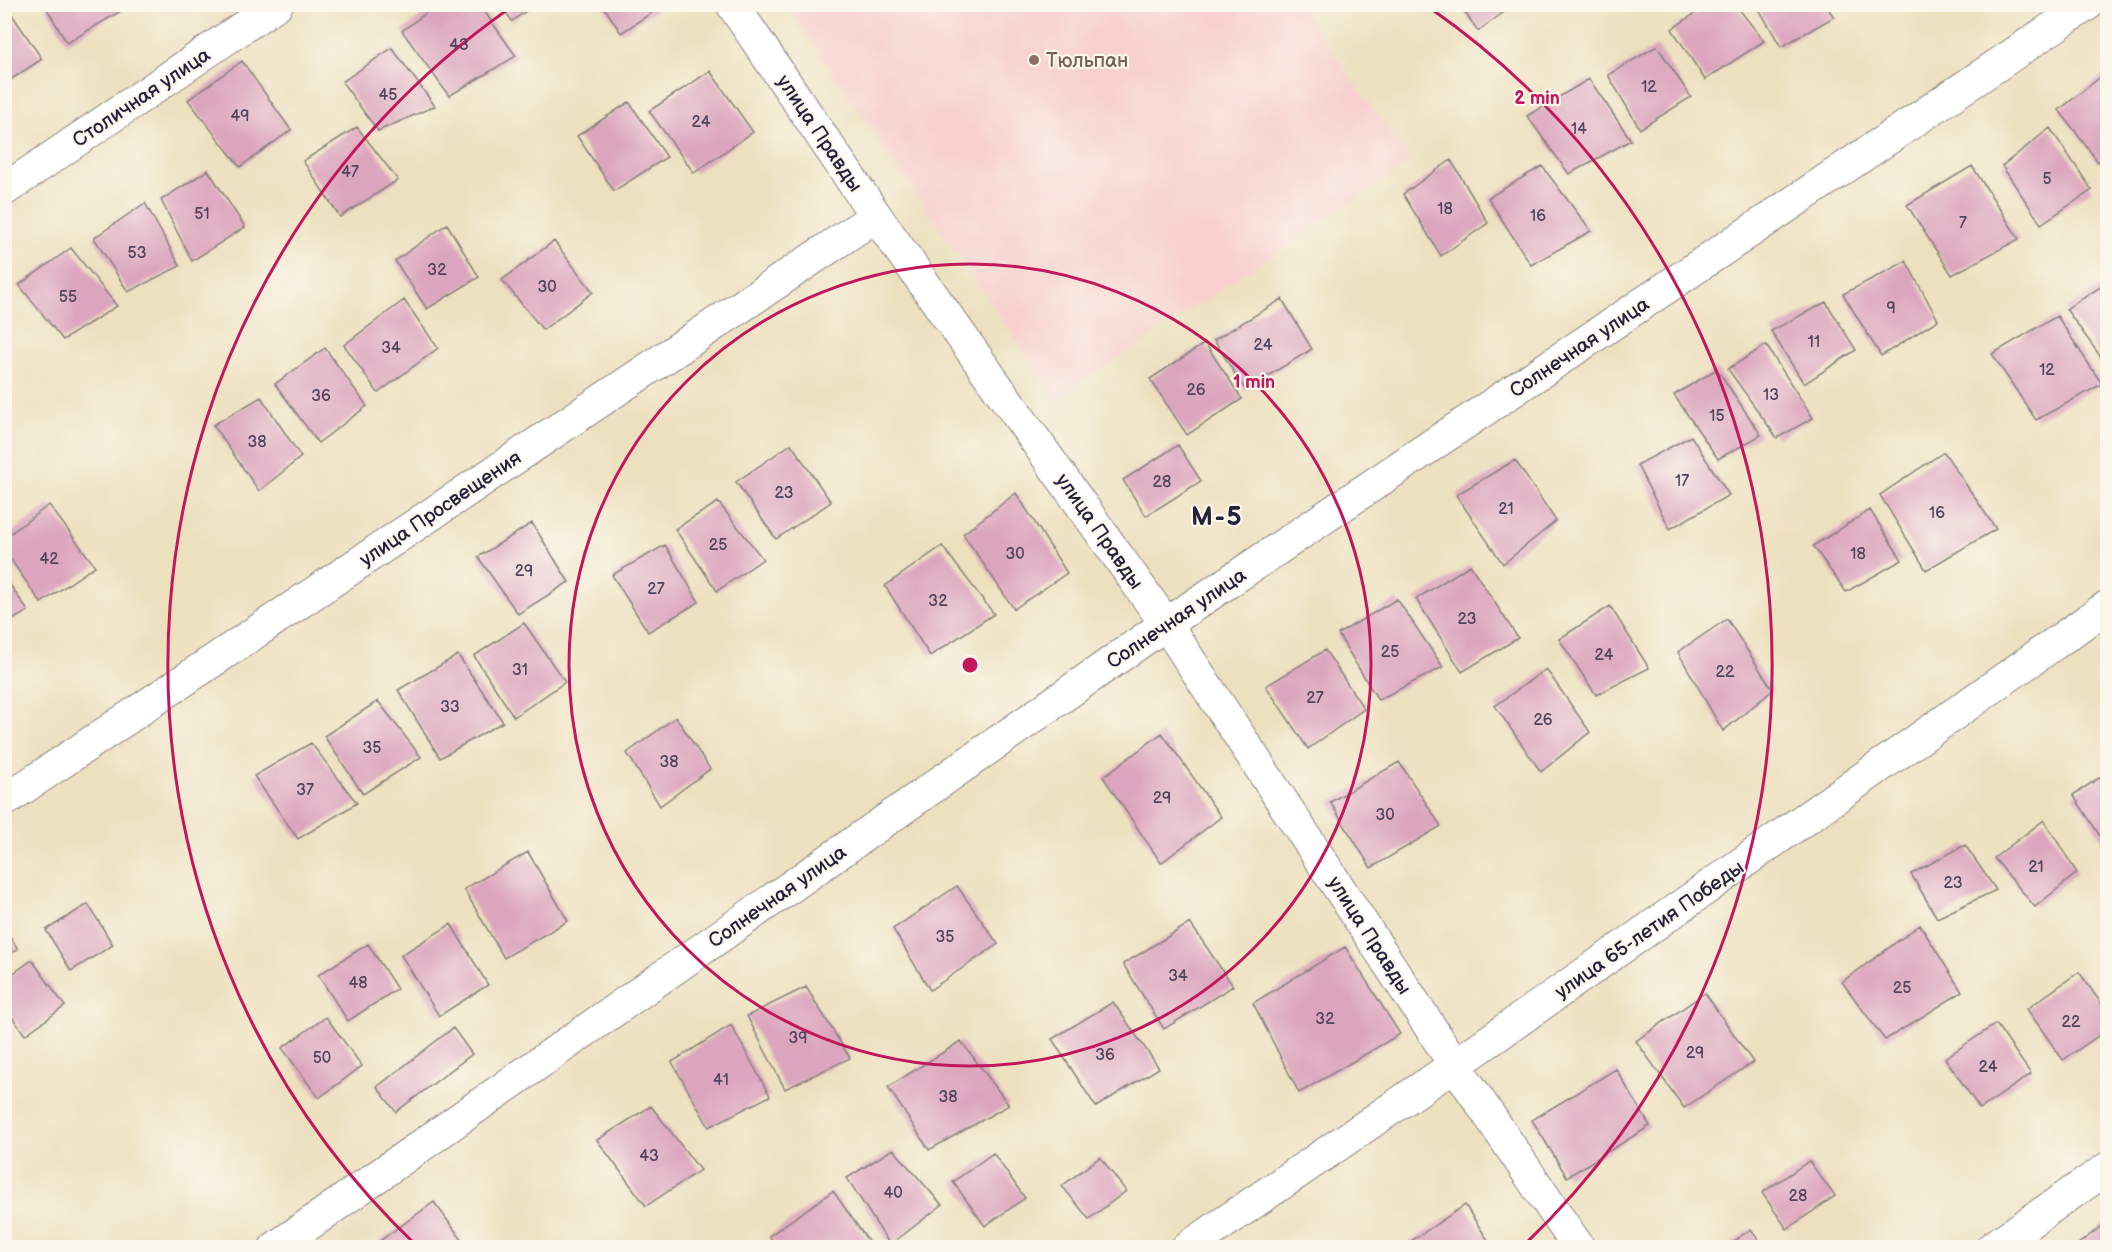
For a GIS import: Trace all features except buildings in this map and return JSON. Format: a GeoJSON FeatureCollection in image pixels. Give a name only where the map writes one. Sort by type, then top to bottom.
{"type":"FeatureCollection","features":[{"type":"Feature","properties":{"kind":"street","name":"Столичная улица"},"geometry":{"type":"LineString","coordinates":[[4,190],[277,4]]}},
{"type":"Feature","properties":{"kind":"street","name":"улица Правды"},"geometry":{"type":"LineString","coordinates":[[732,4],[876,216],[1166,624],[1455,1065],[1579,1248]]}},
{"type":"Feature","properties":{"kind":"street","name":"Солнечная улица"},"geometry":{"type":"LineString","coordinates":[[275,1248],[1166,624],[2088,4]]}},
{"type":"Feature","properties":{"kind":"street","name":"улица Просвещения"},"geometry":{"type":"LineString","coordinates":[[4,801],[876,216]]}},
{"type":"Feature","properties":{"kind":"street","name":"улица 65-летия Победы"},"geometry":{"type":"LineString","coordinates":[[1187,1248],[1455,1065],[2108,606]]}},
{"type":"Feature","properties":{"kind":"street"},"geometry":{"type":"LineString","coordinates":[[1992,1248],[2108,1168]]}},
{"type":"Feature","properties":{"kind":"shaded area"},"geometry":{"type":"Polygon","coordinates":[[[786,5],[1299,5],[1411,162],[1057,399],[786,5]]]}},
{"type":"Feature","properties":{"kind":"place","name":"Тюльпан"},"geometry":{"type":"Point","coordinates":[1034,60]}},
{"type":"Feature","properties":{"kind":"district","name":"М-5"},"geometry":{"type":"Point","coordinates":[1217,516]}}]}
